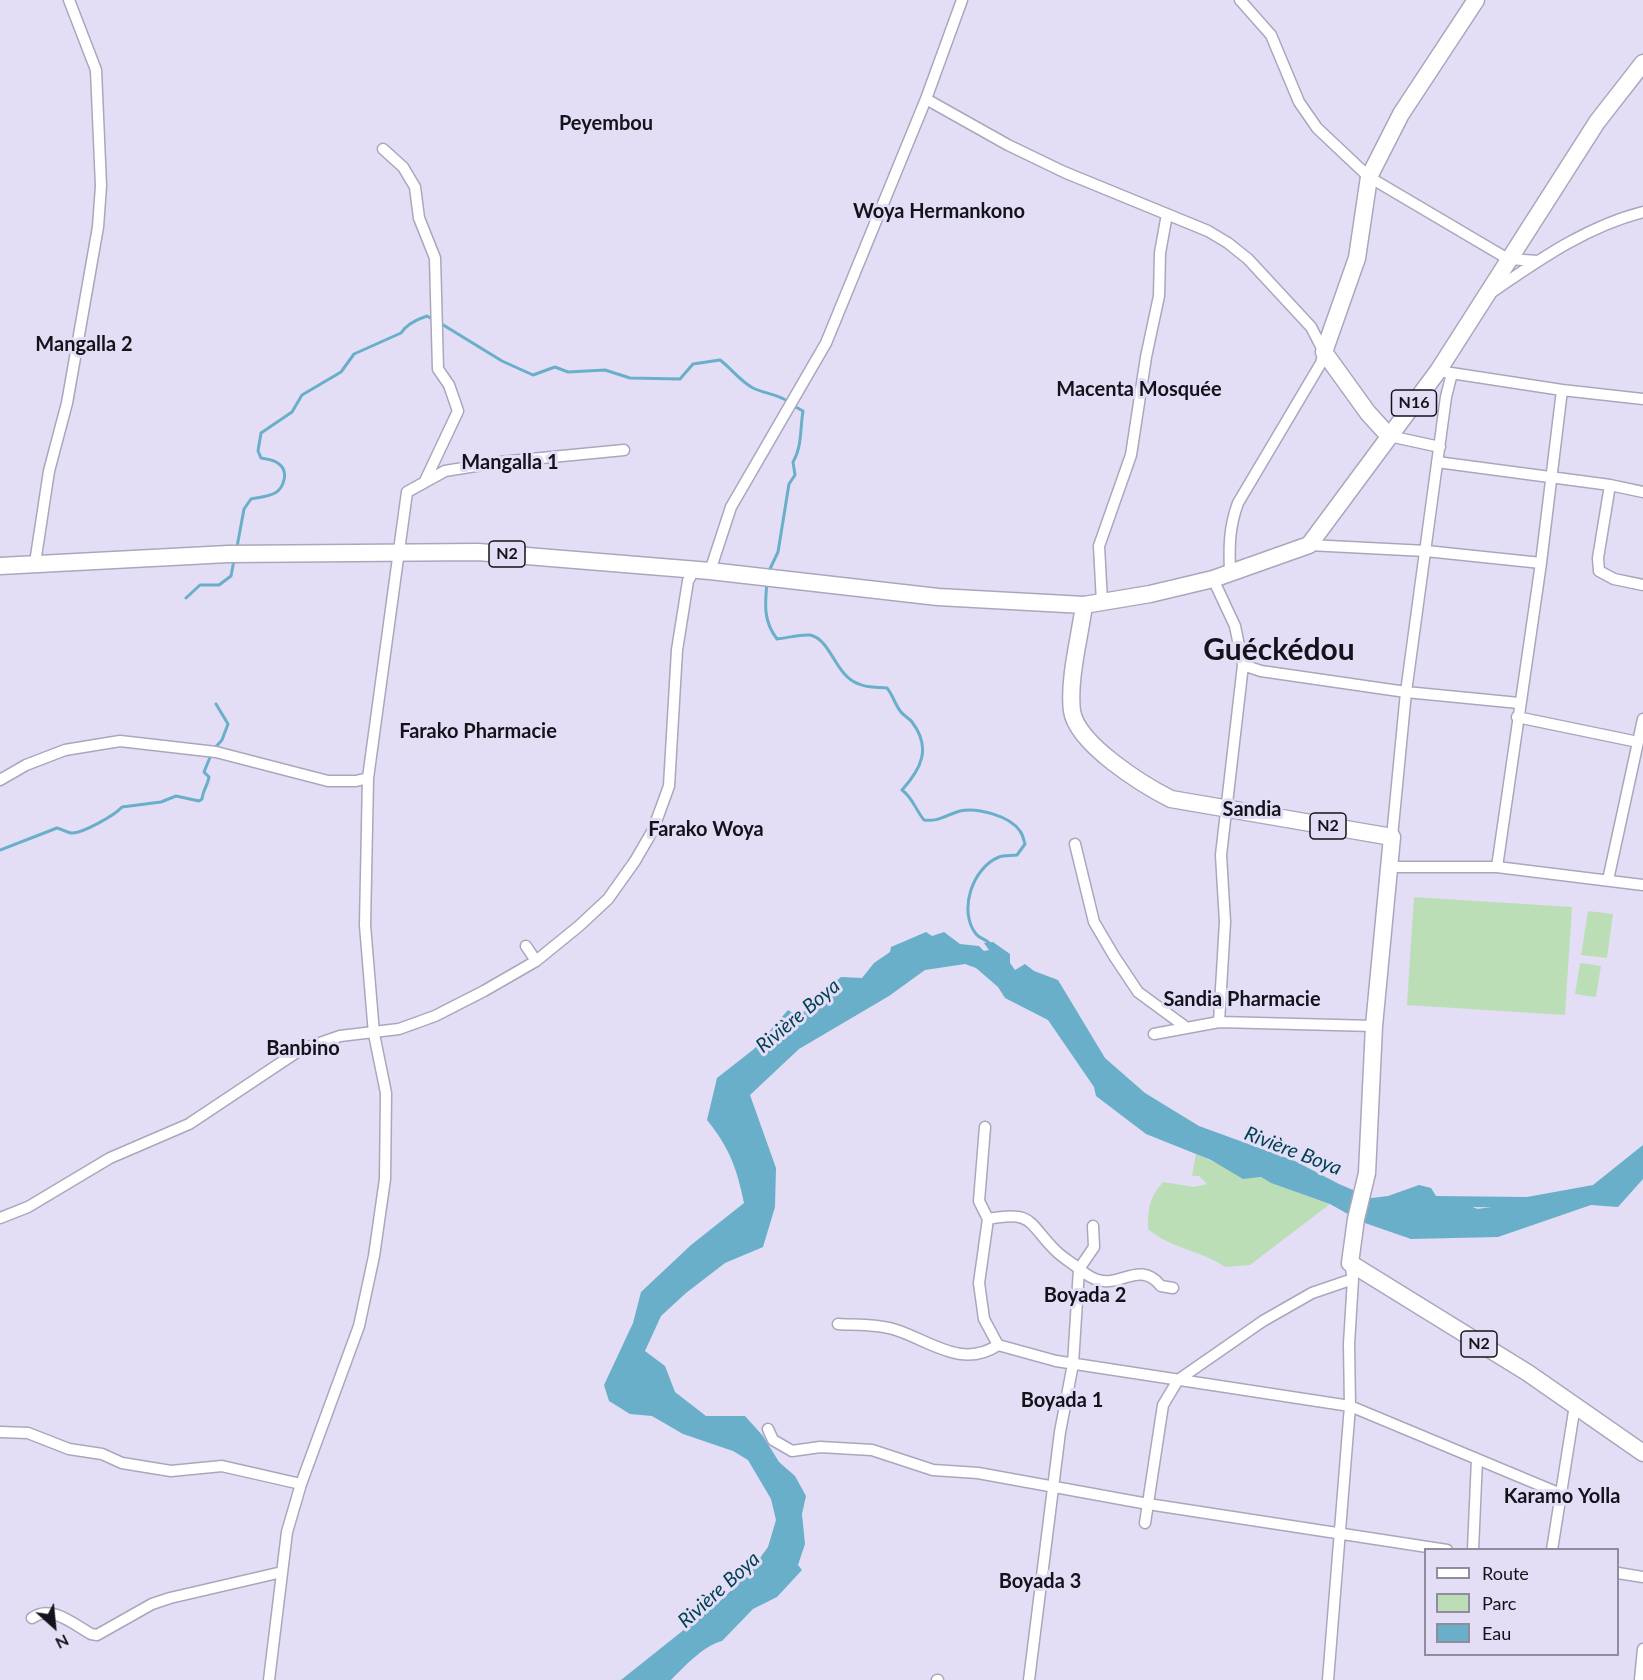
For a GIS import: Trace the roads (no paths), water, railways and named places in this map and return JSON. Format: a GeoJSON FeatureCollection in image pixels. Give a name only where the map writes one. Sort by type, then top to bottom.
{"type":"FeatureCollection","features":[{"type":"Feature","properties":{"kind":"main road"},"geometry":{"type":"LineString","coordinates":[[1389,436],[1368,413],[1324,352],[1357,258],[1369,177],[1401,114],[1476,0]]}},
{"type":"Feature","properties":{"kind":"main road","name":"N16"},"geometry":{"type":"LineString","coordinates":[[1309,546],[1389,436],[1445,372],[1484,297],[1508,259],[1597,122],[1643,63]]}},
{"type":"Feature","properties":{"kind":"main road"},"geometry":{"type":"LineString","coordinates":[[1084,605],[1213,579],[1309,546]]}},
{"type":"Feature","properties":{"kind":"main road","name":"N2"},"geometry":{"type":"LineString","coordinates":[[0,566],[228,554],[527,555],[702,571],[938,597],[1084,605],[1071,698],[1073,714],[1082,731],[1119,767],[1143,785],[1171,799],[1392,837]]}},
{"type":"Feature","properties":{"kind":"main road"},"geometry":{"type":"LineString","coordinates":[[1351,1271],[1356,1219],[1367,1173],[1374,1026],[1392,837]]}},
{"type":"Feature","properties":{"kind":"main road","name":"N2"},"geometry":{"type":"LineString","coordinates":[[1351,1271],[1528,1373],[1643,1453]]}},
{"type":"Feature","properties":{"kind":"street"},"geometry":{"type":"LineString","coordinates":[[35,563],[49,471],[67,403],[98,227],[100,186],[96,70],[69,0]]}},
{"type":"Feature","properties":{"kind":"street"},"geometry":{"type":"LineString","coordinates":[[0,1218],[28,1207],[110,1158],[189,1124],[300,1050],[340,1036],[374,1034],[399,1029],[435,1016],[536,961],[579,926],[608,898],[653,830],[669,786],[677,650],[688,581],[702,571],[731,507],[826,343],[926,99],[962,0]]}},
{"type":"Feature","properties":{"kind":"street"},"geometry":{"type":"LineString","coordinates":[[1240,0],[1271,35],[1299,102],[1317,128],[1369,177],[1508,259],[1538,261]]}},
{"type":"Feature","properties":{"kind":"street"},"geometry":{"type":"LineString","coordinates":[[926,99],[1008,145],[1064,172],[1208,231],[1248,259],[1311,327],[1324,352],[1317,369],[1239,503],[1232,521],[1229,543],[1230,572]]}},
{"type":"Feature","properties":{"kind":"street"},"geometry":{"type":"LineString","coordinates":[[383,149],[403,167],[415,187],[419,218],[435,258],[438,369],[449,385],[458,411],[425,481]]}},
{"type":"Feature","properties":{"kind":"street"},"geometry":{"type":"LineString","coordinates":[[1484,297],[1538,261],[1605,224],[1643,212]]}},
{"type":"Feature","properties":{"kind":"street"},"geometry":{"type":"LineString","coordinates":[[1102,602],[1100,546],[1131,455],[1146,357],[1159,296],[1160,253],[1167,214]]}},
{"type":"Feature","properties":{"kind":"street"},"geometry":{"type":"LineString","coordinates":[[1392,837],[1406,692],[1446,397],[1445,372],[1562,390],[1643,399]]}},
{"type":"Feature","properties":{"kind":"street"},"geometry":{"type":"LineString","coordinates":[[1497,867],[1541,563],[1562,390]]}},
{"type":"Feature","properties":{"kind":"street"},"geometry":{"type":"LineString","coordinates":[[1389,436],[1440,447]]}},
{"type":"Feature","properties":{"kind":"street"},"geometry":{"type":"LineString","coordinates":[[269,1680],[287,1532],[359,1326],[374,1256],[385,1179],[386,1093],[374,1034],[364,926],[368,778],[406,492],[445,471],[489,464],[624,450]]}},
{"type":"Feature","properties":{"kind":"street"},"geometry":{"type":"LineString","coordinates":[[1437,462],[1610,484],[1643,492]]}},
{"type":"Feature","properties":{"kind":"street"},"geometry":{"type":"LineString","coordinates":[[1610,484],[1598,558],[1599,571],[1614,579],[1643,585]]}},
{"type":"Feature","properties":{"kind":"street"},"geometry":{"type":"LineString","coordinates":[[1309,546],[1426,551],[1541,563]]}},
{"type":"Feature","properties":{"kind":"street"},"geometry":{"type":"LineString","coordinates":[[1213,579],[1235,626],[1243,665],[1221,855],[1225,922],[1219,1022]]}},
{"type":"Feature","properties":{"kind":"street"},"geometry":{"type":"LineString","coordinates":[[1243,665],[1261,671],[1406,692],[1519,703]]}},
{"type":"Feature","properties":{"kind":"street"},"geometry":{"type":"LineString","coordinates":[[1517,717],[1638,742]]}},
{"type":"Feature","properties":{"kind":"street"},"geometry":{"type":"LineString","coordinates":[[1608,880],[1643,719]]}},
{"type":"Feature","properties":{"kind":"street"},"geometry":{"type":"LineString","coordinates":[[0,780],[26,765],[65,750],[120,741],[216,752],[328,781],[356,781],[368,778]]}},
{"type":"Feature","properties":{"kind":"street"},"geometry":{"type":"LineString","coordinates":[[1075,844],[1094,922],[1114,956],[1138,992],[1187,1028]]}},
{"type":"Feature","properties":{"kind":"street"},"geometry":{"type":"LineString","coordinates":[[1390,867],[1497,867],[1643,885]]}},
{"type":"Feature","properties":{"kind":"street"},"geometry":{"type":"LineString","coordinates":[[526,946],[536,961]]}},
{"type":"Feature","properties":{"kind":"street"},"geometry":{"type":"LineString","coordinates":[[1154,1034],[1219,1022],[1374,1026]]}},
{"type":"Feature","properties":{"kind":"street"},"geometry":{"type":"LineString","coordinates":[[985,1127],[979,1201],[988,1219],[979,1283],[984,1319],[998,1345]]}},
{"type":"Feature","properties":{"kind":"street"},"geometry":{"type":"LineString","coordinates":[[988,1219],[1012,1215],[1032,1221],[1056,1251],[1096,1280],[1109,1282],[1127,1275],[1139,1274],[1155,1278],[1161,1286],[1173,1288]]}},
{"type":"Feature","properties":{"kind":"street"},"geometry":{"type":"LineString","coordinates":[[1029,1680],[1053,1488],[1073,1364],[1079,1269],[1094,1247],[1094,1226]]}},
{"type":"Feature","properties":{"kind":"street"},"geometry":{"type":"LineString","coordinates":[[1145,1523],[1163,1405],[1178,1380],[1263,1321],[1351,1271]]}},
{"type":"Feature","properties":{"kind":"street"},"geometry":{"type":"LineString","coordinates":[[1328,1680],[1350,1406],[1351,1271]]}},
{"type":"Feature","properties":{"kind":"street"},"geometry":{"type":"LineString","coordinates":[[838,1324],[893,1329],[950,1353],[985,1353],[998,1345],[1073,1364],[1350,1406],[1561,1494]]}},
{"type":"Feature","properties":{"kind":"street"},"geometry":{"type":"LineString","coordinates":[[1552,1548],[1575,1405]]}},
{"type":"Feature","properties":{"kind":"street"},"geometry":{"type":"LineString","coordinates":[[768,1429],[773,1440],[792,1451],[820,1447],[872,1450],[933,1470],[978,1473],[1148,1504],[1434,1548]]}},
{"type":"Feature","properties":{"kind":"street"},"geometry":{"type":"LineString","coordinates":[[0,1432],[28,1433],[69,1449],[102,1454],[122,1463],[171,1471],[222,1466],[302,1484]]}},
{"type":"Feature","properties":{"kind":"street"},"geometry":{"type":"LineString","coordinates":[[1473,1548],[1477,1459]]}},
{"type":"Feature","properties":{"kind":"street"},"geometry":{"type":"LineString","coordinates":[[32,1618],[40,1612],[51,1612],[97,1635],[153,1604],[170,1598],[282,1572]]}},
{"type":"Feature","properties":{"kind":"street"},"geometry":{"type":"LineString","coordinates":[[1619,1574],[1643,1577]]}},
{"type":"Feature","properties":{"kind":"street"},"geometry":{"type":"LineString","coordinates":[[1640,1680],[1643,1649]]}},
{"type":"Feature","properties":{"kind":"water"},"geometry":{"type":"Polygon","coordinates":[[[926,932],[932,936],[944,932],[960,944],[979,946],[984,951],[989,950],[984,943],[993,942],[1010,954],[1010,963],[1015,970],[1025,964],[1034,971],[1058,980],[1105,1058],[1145,1093],[1199,1126],[1295,1161],[1372,1198],[1388,1196],[1419,1185],[1431,1188],[1436,1196],[1527,1197],[1593,1185],[1643,1145],[1643,1179],[1618,1207],[1591,1205],[1498,1237],[1411,1239],[1362,1222],[1330,1204],[1271,1183],[1261,1177],[1243,1179],[1211,1160],[1146,1134],[1096,1096],[1094,1087],[1048,1020],[1005,998],[998,987],[976,968],[965,964],[925,970],[889,996],[799,1049],[750,1095],[776,1168],[775,1207],[763,1247],[725,1263],[686,1293],[661,1316],[645,1351],[665,1366],[675,1392],[706,1416],[745,1416],[763,1436],[779,1462],[795,1476],[806,1496],[802,1514],[805,1544],[798,1565],[802,1570],[777,1597],[753,1609],[722,1641],[701,1652],[671,1680],[621,1680],[720,1601],[749,1573],[768,1547],[776,1520],[771,1499],[748,1460],[733,1451],[683,1434],[652,1416],[630,1414],[609,1401],[604,1385],[633,1323],[641,1292],[691,1245],[744,1203],[731,1158],[707,1120],[717,1078],[754,1049],[788,1010],[799,1017],[817,997],[841,977],[862,978],[874,963],[890,952],[891,947],[926,932]],[[1473,1207],[1497,1221],[1528,1210],[1525,1208],[1473,1207]]]}},
{"type":"Feature","properties":{"kind":"waterway"},"geometry":{"type":"LineString","coordinates":[[237,547],[244,509],[251,499],[278,491],[285,475],[279,464],[261,458],[258,451],[261,433],[292,412],[302,395],[341,372],[354,354],[401,333],[409,325],[427,316],[434,320]]}},
{"type":"Feature","properties":{"kind":"waterway"},"geometry":{"type":"LineString","coordinates":[[440,323],[502,361],[533,375],[555,367],[568,372],[605,370],[630,378],[680,379],[693,364],[720,360],[753,388],[789,402]]}},
{"type":"Feature","properties":{"kind":"waterway"},"geometry":{"type":"LineString","coordinates":[[768,573],[778,552],[789,484],[795,475],[793,462],[799,444],[803,411],[794,406]]}},
{"type":"Feature","properties":{"kind":"waterway"},"geometry":{"type":"LineString","coordinates":[[186,598],[200,585],[219,585],[231,576],[234,560]]}},
{"type":"Feature","properties":{"kind":"waterway"},"geometry":{"type":"LineString","coordinates":[[767,582],[767,619],[777,639],[806,635],[817,638],[851,680],[865,686],[887,688],[899,709],[912,722],[922,741],[922,758],[902,790],[924,820],[938,819],[960,811],[975,810],[1001,817],[1009,821],[1021,833],[1025,844],[1017,855],[1001,856],[981,870],[968,902],[971,925],[976,934],[991,945]]}},
{"type":"Feature","properties":{"kind":"waterway"},"geometry":{"type":"LineString","coordinates":[[213,750],[222,740],[228,724],[216,704]]}},
{"type":"Feature","properties":{"kind":"waterway"},"geometry":{"type":"LineString","coordinates":[[0,850],[57,828],[71,833],[83,830],[106,819],[122,807],[161,802],[176,796],[199,801],[202,799],[209,777],[204,772],[211,755]]}},
{"type":"Feature","properties":{"kind":"waterway","name":"Rivière Boya"},"geometry":{"type":"LineString","coordinates":[[1463,1215],[1478,1217],[1548,1208]]}},
{"type":"Feature","properties":{"kind":"district","name":"Peyembou"},"geometry":{"type":"Point","coordinates":[606,124]}},
{"type":"Feature","properties":{"kind":"district","name":"Woya Hermankono"},"geometry":{"type":"Point","coordinates":[939,212]}},
{"type":"Feature","properties":{"kind":"district","name":"Mangalla 2"},"geometry":{"type":"Point","coordinates":[84,345]}},
{"type":"Feature","properties":{"kind":"district","name":"Macenta Mosquée"},"geometry":{"type":"Point","coordinates":[1139,390]}},
{"type":"Feature","properties":{"kind":"district","name":"Mangalla 1"},"geometry":{"type":"Point","coordinates":[510,463]}},
{"type":"Feature","properties":{"kind":"district","name":"Guéckédou"},"geometry":{"type":"Point","coordinates":[1279,650]}},
{"type":"Feature","properties":{"kind":"district","name":"Farako Pharmacie"},"geometry":{"type":"Point","coordinates":[478,732]}},
{"type":"Feature","properties":{"kind":"district","name":"Sandia"},"geometry":{"type":"Point","coordinates":[1252,810]}},
{"type":"Feature","properties":{"kind":"district","name":"Farako Woya"},"geometry":{"type":"Point","coordinates":[706,830]}},
{"type":"Feature","properties":{"kind":"district","name":"Sandia Pharmacie"},"geometry":{"type":"Point","coordinates":[1242,1000]}},
{"type":"Feature","properties":{"kind":"district","name":"Banbino"},"geometry":{"type":"Point","coordinates":[303,1049]}},
{"type":"Feature","properties":{"kind":"district","name":"Boyada 2"},"geometry":{"type":"Point","coordinates":[1085,1296]}},
{"type":"Feature","properties":{"kind":"district","name":"Boyada 1"},"geometry":{"type":"Point","coordinates":[1062,1401]}},
{"type":"Feature","properties":{"kind":"district","name":"Karamo Yolla"},"geometry":{"type":"Point","coordinates":[1562,1497]}},
{"type":"Feature","properties":{"kind":"district","name":"Boyada 3"},"geometry":{"type":"Point","coordinates":[1040,1582]}}]}
